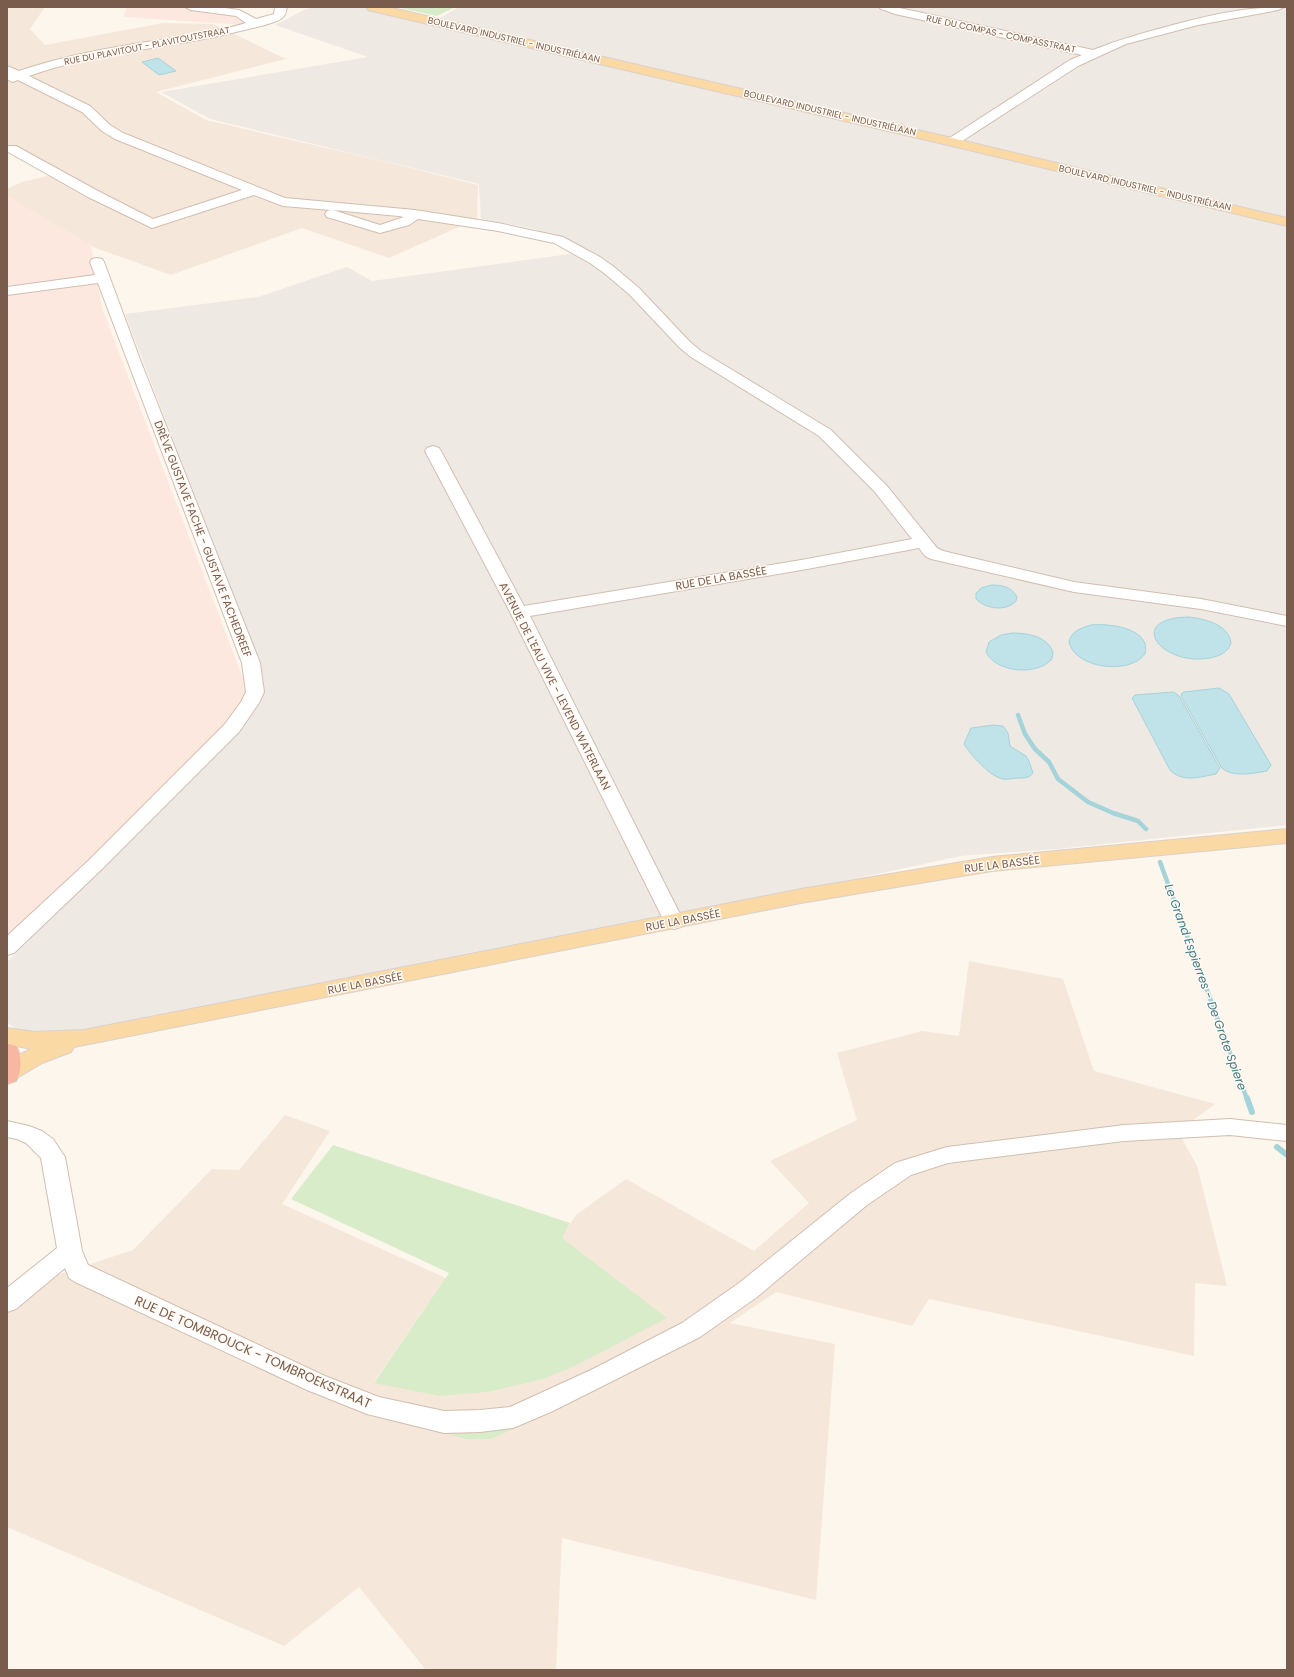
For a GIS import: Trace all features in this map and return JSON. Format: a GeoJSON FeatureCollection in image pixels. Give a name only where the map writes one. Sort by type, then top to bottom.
{"type":"FeatureCollection","features":[{"type":"Feature","properties":{"kind":"main road","name":"BOULEVARD INDUSTRIEL - INDUSTRIÉLAAN"},"geometry":{"type":"LineString","coordinates":[[372,7],[952,142],[1287,222]]}},
{"type":"Feature","properties":{"kind":"main road","name":"RUE LA BASSÉE"},"geometry":{"type":"LineString","coordinates":[[7,1036],[33,1041],[84,1038],[801,896],[992,864],[1287,836]]}},
{"type":"Feature","properties":{"kind":"main road","name":"RUE LA BASSÉE"},"geometry":{"type":"LineString","coordinates":[[7,1066],[84,1038]]}},
{"type":"Feature","properties":{"kind":"street"},"geometry":{"type":"LineString","coordinates":[[191,7],[239,13],[256,24]]}},
{"type":"Feature","properties":{"kind":"street","name":"RUE DU PLAVITOUT - PLAVITOUTSTRAAT"},"geometry":{"type":"LineString","coordinates":[[11,75],[69,60],[240,29],[278,16],[281,7]]}},
{"type":"Feature","properties":{"kind":"street","name":"RUE DU COMPAS - COMPASSTRAAT"},"geometry":{"type":"LineString","coordinates":[[885,7],[895,11],[1093,54]]}},
{"type":"Feature","properties":{"kind":"street"},"geometry":{"type":"LineString","coordinates":[[952,142],[1041,83],[1074,63],[1093,54],[1122,42],[1164,29],[1278,7]]}},
{"type":"Feature","properties":{"kind":"street"},"geometry":{"type":"LineString","coordinates":[[11,75],[86,109],[106,128],[119,136],[283,202],[415,214],[498,227],[558,240],[595,260],[609,270],[634,291],[685,345],[696,354],[811,423],[837,444],[881,489],[931,552],[937,555],[1074,587],[1201,604],[1287,621]]}},
{"type":"Feature","properties":{"kind":"street"},"geometry":{"type":"LineString","coordinates":[[21,150],[93,194],[152,224],[255,190]]}},
{"type":"Feature","properties":{"kind":"street"},"geometry":{"type":"LineString","coordinates":[[322,206],[331,214],[376,229],[388,228],[404,222],[412,218],[415,214]]}},
{"type":"Feature","properties":{"kind":"street","name":"DRÈVE GUSTAVE FACHE - GUSTAVE FACHEDREEF"},"geometry":{"type":"LineString","coordinates":[[7,290],[26,288],[100,270],[161,434],[251,663],[255,692],[250,703],[232,728],[95,865],[7,948]]}},
{"type":"Feature","properties":{"kind":"street","name":"AVENUE DE L'EAU VIVE - LEVEND WATERLAAN"},"geometry":{"type":"LineString","coordinates":[[432,451],[519,612],[674,922]]}},
{"type":"Feature","properties":{"kind":"street","name":"RUE DE LA BASSÉE"},"geometry":{"type":"LineString","coordinates":[[519,612],[807,564],[923,542]]}},
{"type":"Feature","properties":{"kind":"street","name":"RUE DE TOMBROUCK - TOMBROEKSTRAAT"},"geometry":{"type":"LineString","coordinates":[[10,1125],[41,1141],[53,1157],[70,1251],[78,1271],[93,1281],[316,1383],[376,1407],[444,1422],[513,1417],[544,1404],[691,1330],[748,1290],[859,1199],[903,1169],[947,1155],[1124,1133],[1230,1127],[1287,1133]]}},
{"type":"Feature","properties":{"kind":"street"},"geometry":{"type":"LineString","coordinates":[[7,1302],[43,1271],[70,1251]]}},
{"type":"Feature","properties":{"kind":"shaded area"},"geometry":{"type":"Polygon","coordinates":[[[7,7],[45,7],[30,29],[45,45],[163,23],[213,24],[286,59],[156,92],[206,120],[387,162],[478,185],[477,219],[389,258],[302,228],[171,275],[82,243],[7,196],[7,189],[22,182],[55,174],[7,145],[7,7]]]}},
{"type":"Feature","properties":{"kind":"shaded area"},"geometry":{"type":"Polygon","coordinates":[[[127,7],[195,7],[239,13],[251,21],[245,25],[124,17],[127,7]]]}},
{"type":"Feature","properties":{"kind":"shaded area"},"geometry":{"type":"Polygon","coordinates":[[[314,7],[362,7],[438,19],[459,7],[1287,7],[1287,825],[1057,849],[961,856],[700,912],[58,1037],[19,1032],[7,1022],[7,962],[245,724],[261,702],[264,688],[263,675],[125,314],[258,297],[347,267],[372,281],[592,251],[532,228],[481,219],[479,184],[210,119],[161,92],[368,57],[275,25],[306,9],[314,7]]]}},
{"type":"Feature","properties":{"kind":"shaded area"},"geometry":{"type":"Polygon","coordinates":[[[7,196],[91,245],[102,308],[247,689],[241,703],[231,717],[7,949],[7,196]]]}},
{"type":"Feature","properties":{"kind":"shaded area"},"geometry":{"type":"Polygon","coordinates":[[[969,961],[1063,979],[1094,1071],[1215,1104],[1178,1131],[1197,1166],[1227,1286],[1195,1283],[1194,1356],[929,1299],[912,1326],[776,1292],[730,1323],[835,1344],[816,1600],[562,1538],[556,1670],[426,1670],[359,1587],[284,1646],[7,1527],[7,1310],[42,1280],[133,1250],[212,1169],[239,1170],[285,1115],[330,1131],[282,1204],[446,1278],[374,1382],[666,1318],[561,1238],[576,1215],[626,1179],[754,1251],[809,1203],[770,1161],[857,1120],[837,1053],[922,1031],[959,1036],[969,961]]]}},
{"type":"Feature","properties":{"kind":"green space"},"geometry":{"type":"Polygon","coordinates":[[[396,7],[455,7],[437,16],[396,7]]]}},
{"type":"Feature","properties":{"kind":"green space"},"geometry":{"type":"Polygon","coordinates":[[[333,1145],[570,1223],[562,1238],[667,1318],[575,1366],[543,1379],[487,1392],[440,1396],[374,1383],[449,1273],[291,1199],[333,1145]]]}},
{"type":"Feature","properties":{"kind":"green space"},"geometry":{"type":"Polygon","coordinates":[[[523,1422],[520,1426],[491,1439],[466,1439],[442,1432],[523,1422]]]}},
{"type":"Feature","properties":{"kind":"water"},"geometry":{"type":"Polygon","coordinates":[[[158,58],[176,71],[159,75],[142,62],[158,58]]]}},
{"type":"Feature","properties":{"kind":"water"},"geometry":{"type":"Polygon","coordinates":[[[999,585],[1010,589],[1017,597],[1016,601],[1007,607],[996,608],[985,605],[976,599],[976,593],[981,588],[999,585]]]}},
{"type":"Feature","properties":{"kind":"water"},"geometry":{"type":"Polygon","coordinates":[[[1189,617],[1208,621],[1226,631],[1231,643],[1228,649],[1223,654],[1210,658],[1192,659],[1177,656],[1165,649],[1157,641],[1154,633],[1158,625],[1169,619],[1189,617]]]}},
{"type":"Feature","properties":{"kind":"water"},"geometry":{"type":"Polygon","coordinates":[[[1091,625],[1117,626],[1135,633],[1142,638],[1145,645],[1145,654],[1138,661],[1128,665],[1116,667],[1092,663],[1081,658],[1073,651],[1069,642],[1070,638],[1080,629],[1091,625]]]}},
{"type":"Feature","properties":{"kind":"water"},"geometry":{"type":"Polygon","coordinates":[[[1012,633],[1036,636],[1046,642],[1053,652],[1052,659],[1046,664],[1037,668],[1018,670],[1008,668],[991,659],[986,652],[989,642],[1001,635],[1012,633]]]}},
{"type":"Feature","properties":{"kind":"water"},"geometry":{"type":"Polygon","coordinates":[[[1219,688],[1229,694],[1271,765],[1267,771],[1250,774],[1238,774],[1222,768],[1181,696],[1184,692],[1219,688]]]}},
{"type":"Feature","properties":{"kind":"water"},"geometry":{"type":"Polygon","coordinates":[[[1174,692],[1179,696],[1220,768],[1216,774],[1186,778],[1180,777],[1170,770],[1132,698],[1135,695],[1174,692]]]}},
{"type":"Feature","properties":{"kind":"water"},"geometry":{"type":"Polygon","coordinates":[[[993,725],[1003,726],[1008,733],[1010,746],[1026,756],[1033,773],[1030,776],[1025,778],[1007,779],[998,777],[987,770],[964,744],[971,728],[993,725]]]}},
{"type":"Feature","properties":{"kind":"waterway"},"geometry":{"type":"LineString","coordinates":[[1018,715],[1025,734],[1035,749],[1049,762],[1058,779],[1088,802],[1113,813],[1138,821],[1146,829]]}},
{"type":"Feature","properties":{"kind":"waterway","name":"Le Grand Espierres - De Grote Spiere"},"geometry":{"type":"LineString","coordinates":[[1160,862],[1247,1099]]}},
{"type":"Feature","properties":{"kind":"waterway","name":"Le Grand Espierres - De Grote Spiere"},"geometry":{"type":"LineString","coordinates":[[1247,1098],[1252,1112]]}},
{"type":"Feature","properties":{"kind":"waterway","name":"Le Grand Espierres - De Grote Spiere"},"geometry":{"type":"LineString","coordinates":[[1277,1147],[1287,1155]]}}]}
